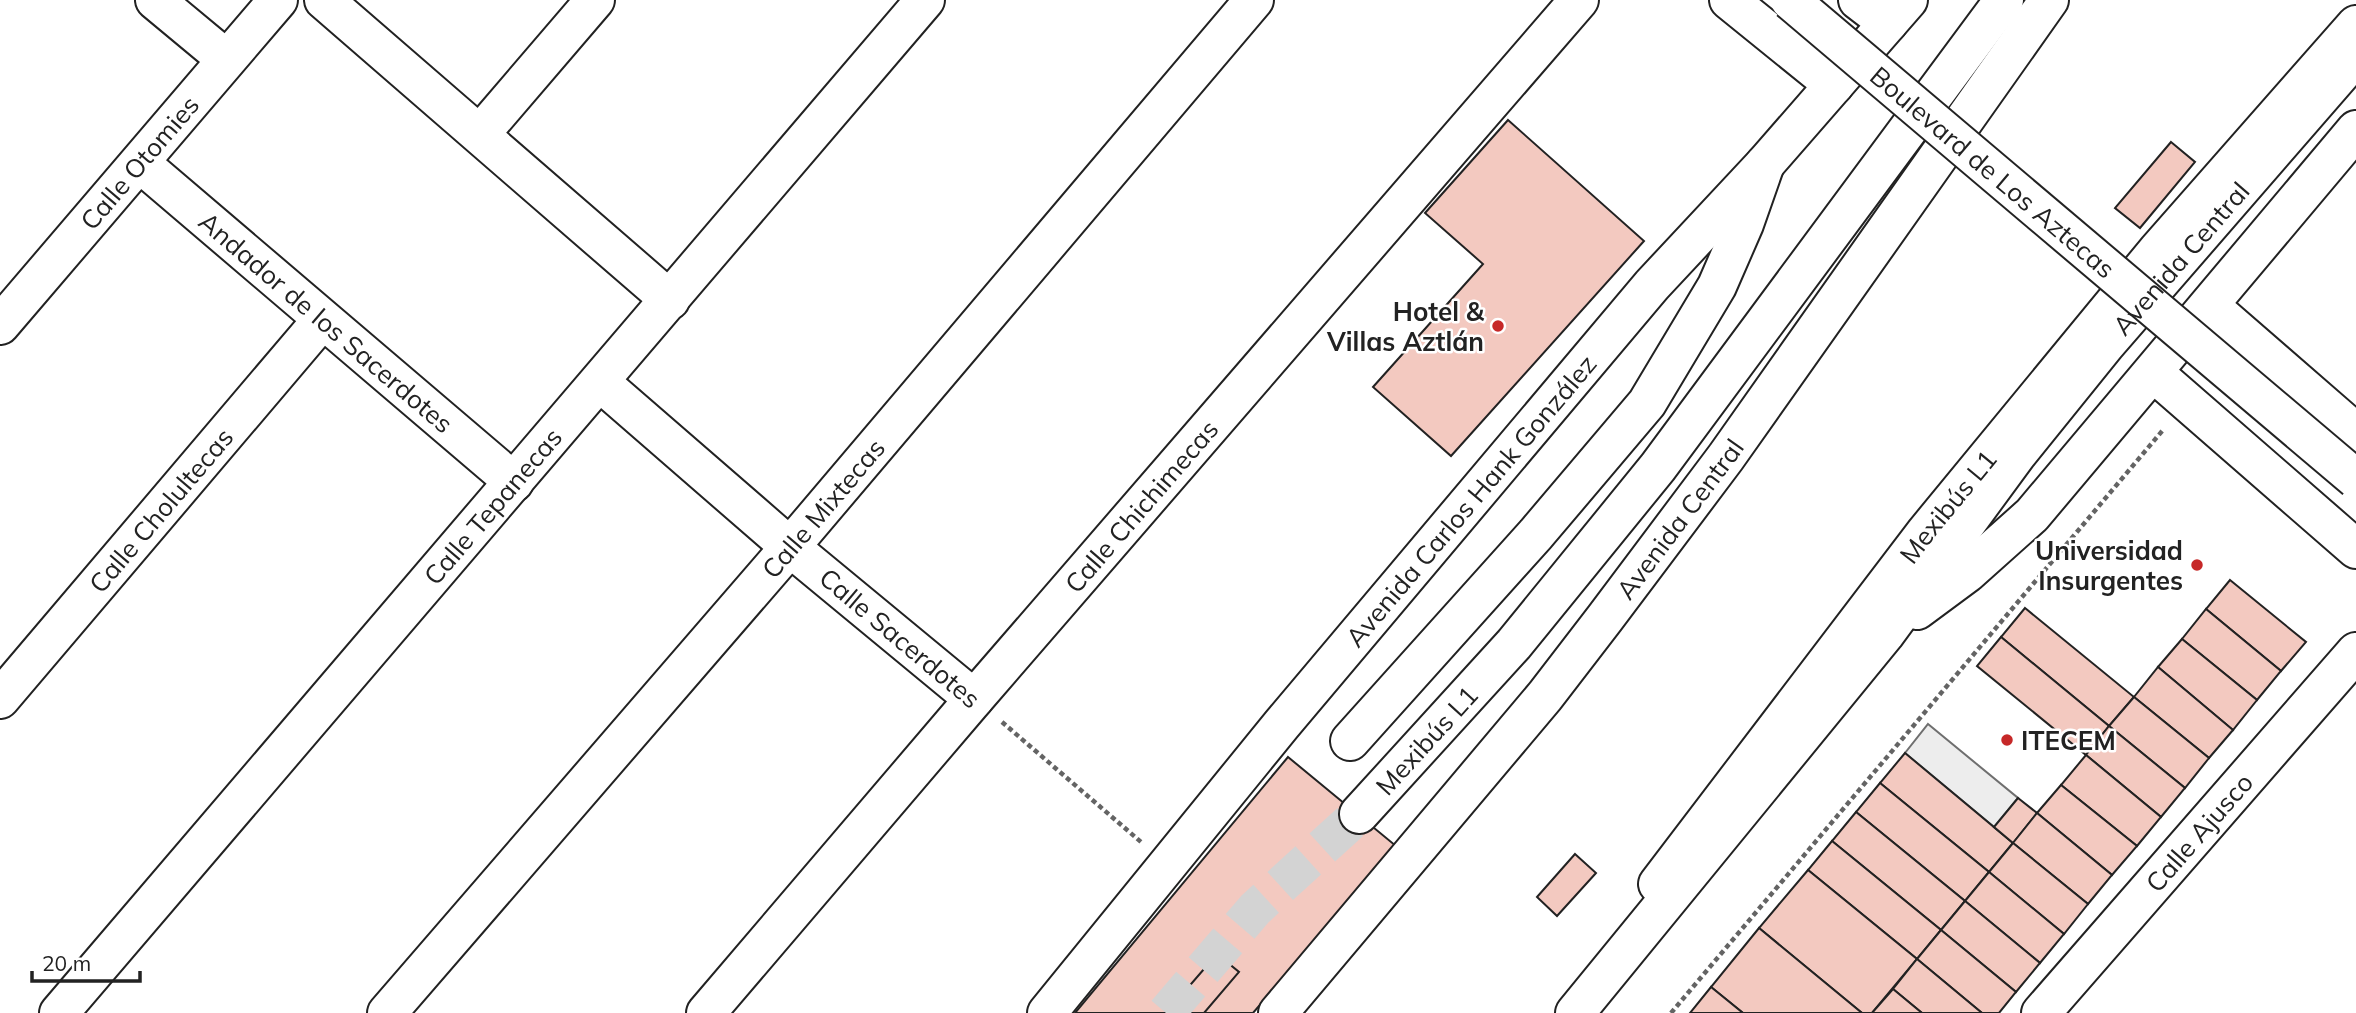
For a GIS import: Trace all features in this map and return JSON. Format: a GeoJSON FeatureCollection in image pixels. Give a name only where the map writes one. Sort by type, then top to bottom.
{"type":"FeatureCollection","features":[{"type":"Feature","properties":{"kind":"main road"},"geometry":{"type":"LineString","coordinates":[[155,0],[226,59]]}},
{"type":"Feature","properties":{"kind":"main road","name":"Calle Otomies"},"geometry":{"type":"LineString","coordinates":[[0,325],[278,0]]}},
{"type":"Feature","properties":{"kind":"main road"},"geometry":{"type":"LineString","coordinates":[[324,0],[481,133],[670,300]]}},
{"type":"Feature","properties":{"kind":"main road"},"geometry":{"type":"LineString","coordinates":[[481,133],[595,0]]}},
{"type":"Feature","properties":{"kind":"main road","name":"Calle Tepanecas"},"geometry":{"type":"LineString","coordinates":[[59,1013],[925,0]]}},
{"type":"Feature","properties":{"kind":"main road","name":"Calle Mixtecas"},"geometry":{"type":"LineString","coordinates":[[387,1013],[790,547],[1254,0]]}},
{"type":"Feature","properties":{"kind":"main road","name":"Calle Chichimecas"},"geometry":{"type":"LineString","coordinates":[[706,1013],[974,698],[1579,0]]}},
{"type":"Feature","properties":{"kind":"main road","name":"Boulevard de Los Aztecas"},"geometry":{"type":"LineString","coordinates":[[1729,0],[1782,9],[2356,479]]}},
{"type":"Feature","properties":{"kind":"main road","name":"Boulevard de Los Aztecas"},"geometry":{"type":"LineString","coordinates":[[1858,0],[1898,11]]}},
{"type":"Feature","properties":{"kind":"main road","name":"Mexibús L1"},"geometry":{"type":"LineString","coordinates":[[1360,814],[1514,644],[1658,467],[2004,0]]}},
{"type":"Feature","properties":{"kind":"main road","name":"Avenida Central"},"geometry":{"type":"LineString","coordinates":[[1278,1013],[1545,696],[1622,596],[1726,457],[2049,0]]}},
{"type":"Feature","properties":{"kind":"main road","name":"Boulevard de Los Aztecas"},"geometry":{"type":"LineString","coordinates":[[1782,9],[1834,85]]}},
{"type":"Feature","properties":{"kind":"main road","name":"Avenida Carlos Hank González"},"geometry":{"type":"LineString","coordinates":[[1047,1013],[1282,724],[1652,285],[1765,164],[1898,11]]}},
{"type":"Feature","properties":{"kind":"main road","name":"Mexibús L1"},"geometry":{"type":"LineString","coordinates":[[1572,1013],[1640,907],[1926,532],[2158,250],[2356,25]]}},
{"type":"Feature","properties":{"kind":"main road","name":"Avenida Central"},"geometry":{"type":"LineString","coordinates":[[1572,1013],[1885,634],[2017,454],[2097,355],[2356,56]]}},
{"type":"Feature","properties":{"kind":"main road","name":"Avenida Central"},"geometry":{"type":"LineString","coordinates":[[1885,634],[1967,573],[2032,514],[2154,373],[2356,130]]}},
{"type":"Feature","properties":{"kind":"main road","name":"Andador de los Sacerdotes"},"geometry":{"type":"LineString","coordinates":[[140,163],[514,482]]}},
{"type":"Feature","properties":{"kind":"main road"},"geometry":{"type":"LineString","coordinates":[[1350,741],[1536,534],[1647,403],[1717,286],[1765,164]]}},
{"type":"Feature","properties":{"kind":"main road"},"geometry":{"type":"LineString","coordinates":[[2210,306],[2345,423],[2278,480]]}},
{"type":"Feature","properties":{"kind":"main road","name":"Calle Cholultecas"},"geometry":{"type":"LineString","coordinates":[[0,699],[322,320]]}},
{"type":"Feature","properties":{"kind":"main road"},"geometry":{"type":"LineString","coordinates":[[2154,373],[2356,549]]}},
{"type":"Feature","properties":{"kind":"main road","name":"Calle Sacerdotes"},"geometry":{"type":"LineString","coordinates":[[600,382],[790,547],[974,698]]}},
{"type":"Feature","properties":{"kind":"main road","name":"Calle Ajusco"},"geometry":{"type":"LineString","coordinates":[[2041,1013],[2356,652]]}},
{"type":"Feature","properties":{"kind":"path"},"geometry":{"type":"LineString","coordinates":[[1671,1013],[2188,401]]}},
{"type":"Feature","properties":{"kind":"path","name":"Calle Sacerdotes"},"geometry":{"type":"LineString","coordinates":[[974,698],[1168,865]]}},
{"type":"Feature","properties":{"kind":"shaded area"},"geometry":{"type":"Polygon","coordinates":[[[1928,724],[2018,798],[1994,827],[1905,753],[1928,724]]]}},
{"type":"Feature","properties":{"kind":"building","name":"Hotel & Villas Aztlán"},"geometry":{"type":"Polygon","coordinates":[[[1508,120],[1644,241],[1451,456],[1373,387],[1483,264],[1425,213],[1508,120]]]}},
{"type":"Feature","properties":{"kind":"building"},"geometry":{"type":"Polygon","coordinates":[[[2171,142],[2195,162],[2140,228],[2115,208],[2171,142]]]}},
{"type":"Feature","properties":{"kind":"building"},"geometry":{"type":"Polygon","coordinates":[[[2230,580],[2306,642],[2281,671],[2206,609],[2230,580]]]}},
{"type":"Feature","properties":{"kind":"building"},"geometry":{"type":"Polygon","coordinates":[[[2025,608],[2134,697],[2109,726],[2001,637],[2025,608]]]}},
{"type":"Feature","properties":{"kind":"building"},"geometry":{"type":"Polygon","coordinates":[[[2206,609],[2281,671],[2257,700],[2182,639],[2206,609]]]}},
{"type":"Feature","properties":{"kind":"building"},"geometry":{"type":"Polygon","coordinates":[[[2001,637],[2109,726],[2086,755],[1977,666],[2001,637]]]}},
{"type":"Feature","properties":{"kind":"building"},"geometry":{"type":"Polygon","coordinates":[[[2182,639],[2257,700],[2233,730],[2158,667],[2182,639]]]}},
{"type":"Feature","properties":{"kind":"building"},"geometry":{"type":"Polygon","coordinates":[[[2158,667],[2233,730],[2209,758],[2134,697],[2158,667]]]}},
{"type":"Feature","properties":{"kind":"building"},"geometry":{"type":"Polygon","coordinates":[[[2134,697],[2209,758],[2185,788],[2109,726],[2134,697]]]}},
{"type":"Feature","properties":{"kind":"building"},"geometry":{"type":"Polygon","coordinates":[[[2109,726],[2185,788],[2161,817],[2086,755],[2109,726]]]}},
{"type":"Feature","properties":{"kind":"building"},"geometry":{"type":"Polygon","coordinates":[[[1905,753],[2013,843],[1989,872],[1880,783],[1905,753]]]}},
{"type":"Feature","properties":{"kind":"building"},"geometry":{"type":"Polygon","coordinates":[[[2086,755],[2161,817],[2137,846],[2061,785],[2086,755]]]}},
{"type":"Feature","properties":{"kind":"building"},"geometry":{"type":"Polygon","coordinates":[[[1288,757],[1396,846],[1253,1013],[1075,1013],[1288,757]]]}},
{"type":"Feature","properties":{"kind":"building"},"geometry":{"type":"Polygon","coordinates":[[[1880,783],[1989,872],[1965,901],[1856,812],[1880,783]]]}},
{"type":"Feature","properties":{"kind":"building"},"geometry":{"type":"Polygon","coordinates":[[[2061,785],[2137,846],[2112,875],[2037,813],[2061,785]]]}},
{"type":"Feature","properties":{"kind":"building"},"geometry":{"type":"Polygon","coordinates":[[[2018,798],[2037,813],[2013,843],[1994,827],[2018,798]]]}},
{"type":"Feature","properties":{"kind":"building"},"geometry":{"type":"Polygon","coordinates":[[[1856,812],[1965,901],[1941,930],[1832,841],[1856,812]]]}},
{"type":"Feature","properties":{"kind":"building"},"geometry":{"type":"Polygon","coordinates":[[[2037,813],[2112,875],[2088,904],[2013,843],[2037,813]]]}},
{"type":"Feature","properties":{"kind":"building"},"geometry":{"type":"Polygon","coordinates":[[[1832,841],[1941,930],[1917,959],[1808,870],[1832,841]]]}},
{"type":"Feature","properties":{"kind":"building"},"geometry":{"type":"Polygon","coordinates":[[[2013,843],[2088,904],[2064,934],[1989,872],[2013,843]]]}},
{"type":"Feature","properties":{"kind":"building"},"geometry":{"type":"Polygon","coordinates":[[[1575,854],[1596,873],[1557,916],[1537,897],[1575,854]]]}},
{"type":"Feature","properties":{"kind":"building"},"geometry":{"type":"Polygon","coordinates":[[[1808,870],[1917,959],[1872,1013],[1862,1013],[1759,928],[1808,870]]]}},
{"type":"Feature","properties":{"kind":"building"},"geometry":{"type":"Polygon","coordinates":[[[1989,872],[2064,934],[2040,963],[1965,901],[1989,872]]]}},
{"type":"Feature","properties":{"kind":"building"},"geometry":{"type":"Polygon","coordinates":[[[1965,901],[2040,963],[2016,992],[1941,930],[1965,901]]]}},
{"type":"Feature","properties":{"kind":"building"},"geometry":{"type":"Polygon","coordinates":[[[1759,928],[1862,1013],[1743,1013],[1711,987],[1759,928]]]}},
{"type":"Feature","properties":{"kind":"building"},"geometry":{"type":"Polygon","coordinates":[[[1941,930],[2016,992],[1999,1013],[1982,1013],[1917,959],[1941,930]]]}},
{"type":"Feature","properties":{"kind":"building"},"geometry":{"type":"Polygon","coordinates":[[[1217,954],[1239,972],[1204,1013],[1166,1013],[1217,954]]]}},
{"type":"Feature","properties":{"kind":"building"},"geometry":{"type":"Polygon","coordinates":[[[1917,959],[1982,1013],[1922,1013],[1893,989],[1917,959]]]}},
{"type":"Feature","properties":{"kind":"building"},"geometry":{"type":"Polygon","coordinates":[[[1711,987],[1743,1013],[1690,1013],[1711,987]]]}},
{"type":"Feature","properties":{"kind":"building"},"geometry":{"type":"Polygon","coordinates":[[[1893,989],[1922,1013],[1872,1013],[1893,989]]]}},
{"type":"Feature","properties":{"kind":"tunnel"},"geometry":{"type":"LineString","coordinates":[[1166,1013],[1255,909],[1359,814]]}},
{"type":"Feature","properties":{"kind":"place","name":"Hotel & Villas Aztlán"},"geometry":{"type":"Point","coordinates":[1498,326]}},
{"type":"Feature","properties":{"kind":"place","name":"Universidad Insurgentes"},"geometry":{"type":"Point","coordinates":[2197,565]}},
{"type":"Feature","properties":{"kind":"place","name":"ITECEM"},"geometry":{"type":"Point","coordinates":[2007,740]}}]}
